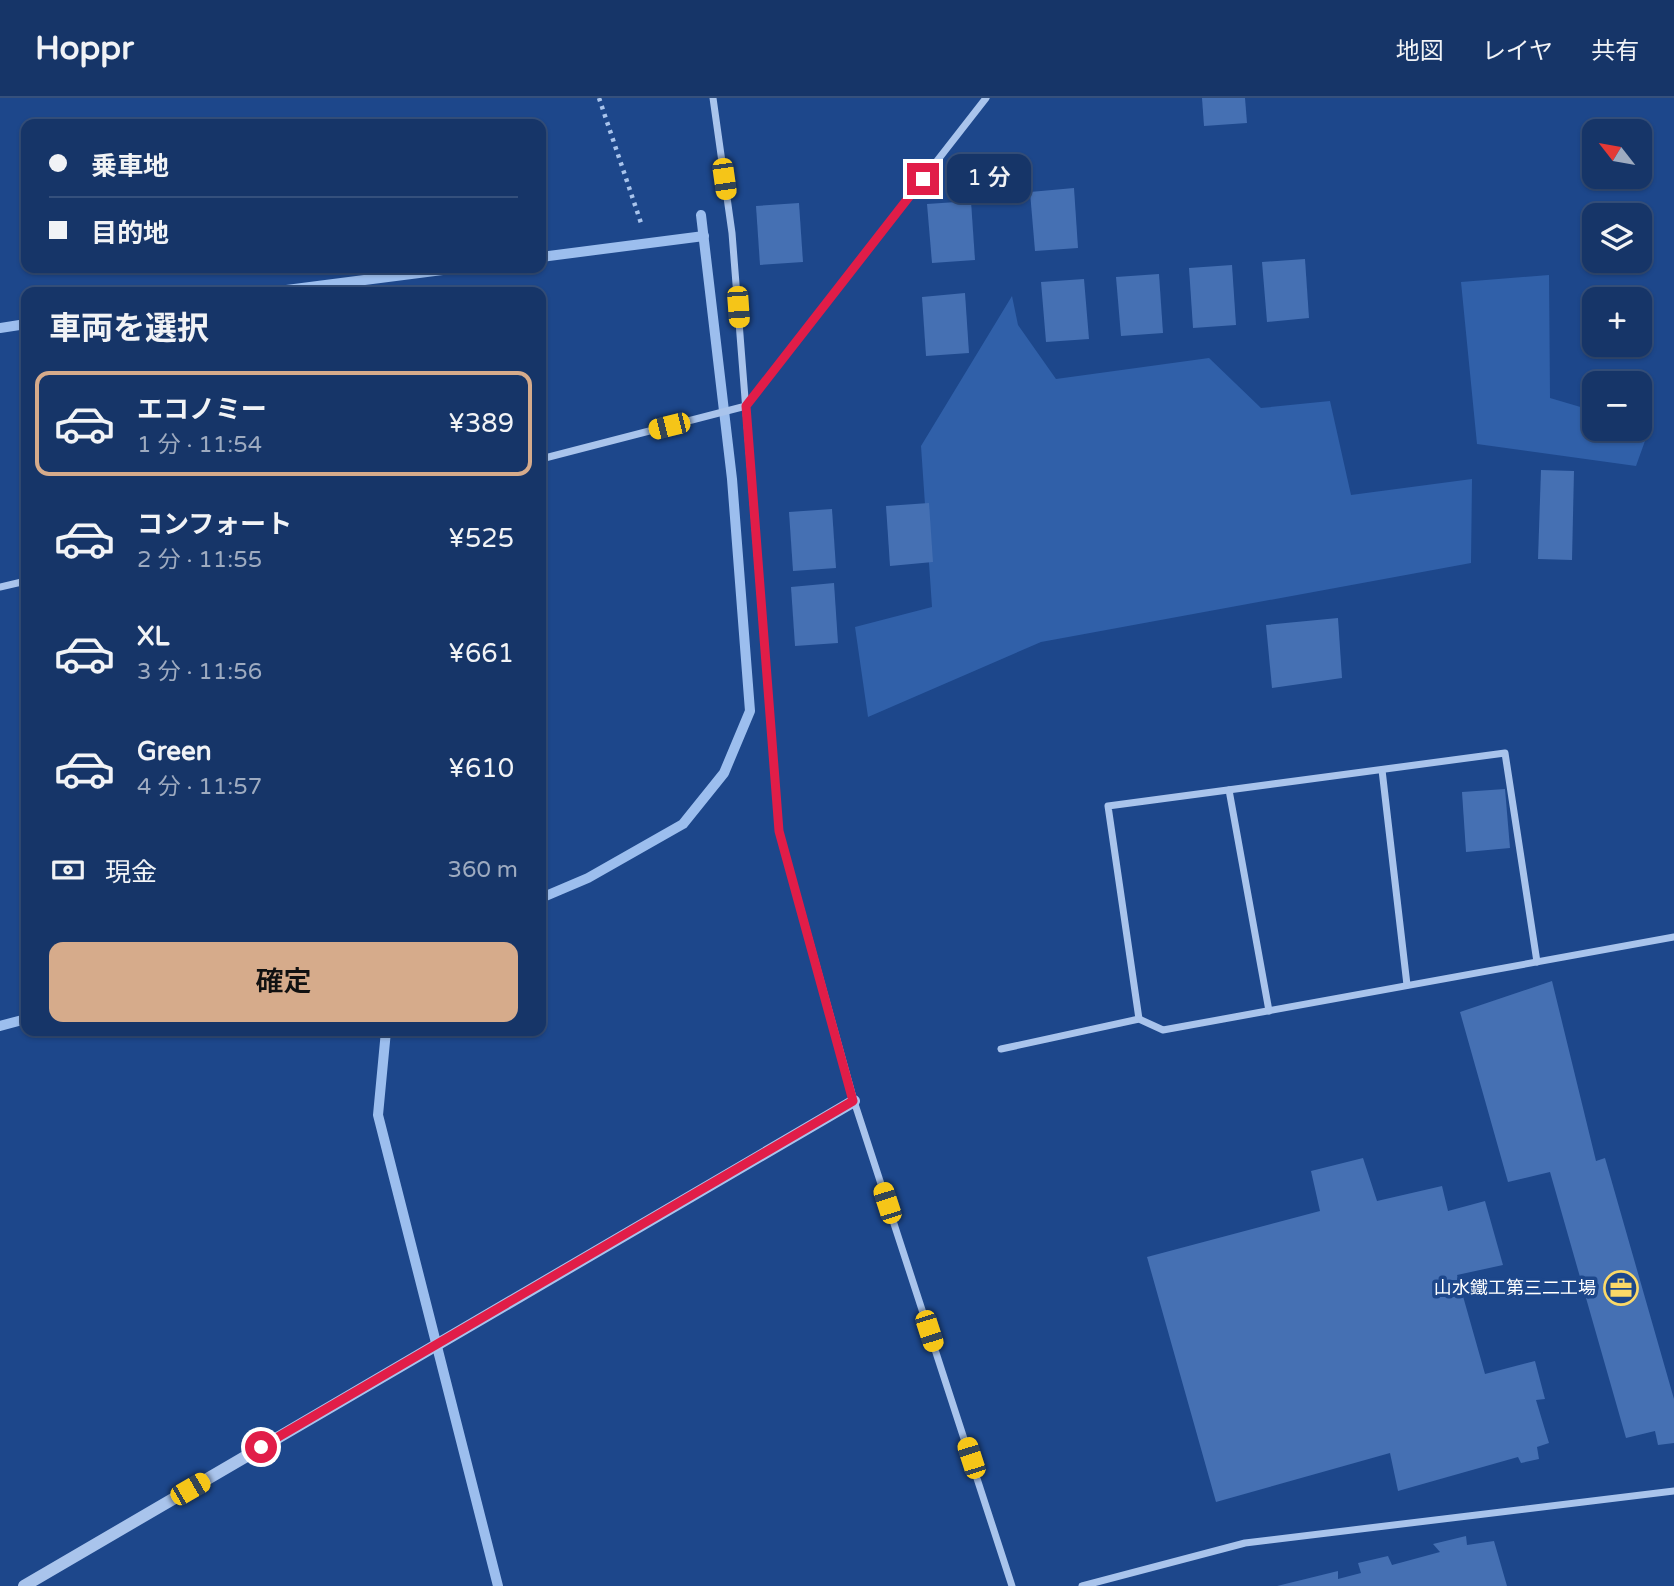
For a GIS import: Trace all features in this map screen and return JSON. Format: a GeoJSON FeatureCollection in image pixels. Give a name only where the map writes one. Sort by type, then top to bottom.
{"type":"FeatureCollection","features":[{"type":"Feature","properties":{"kind":"street"},"geometry":{"type":"LineString","coordinates":[[713,98],[732,233],[779,831],[853,1101],[1013,1586]]}},
{"type":"Feature","properties":{"kind":"street"},"geometry":{"type":"LineString","coordinates":[[546,458],[746,406],[986,98]]}},
{"type":"Feature","properties":{"kind":"street"},"geometry":{"type":"LineString","coordinates":[[0,587],[21,582]]}},
{"type":"Feature","properties":{"kind":"street"},"geometry":{"type":"LineString","coordinates":[[1139,1019],[1108,806],[1505,753],[1537,962]]}},
{"type":"Feature","properties":{"kind":"street"},"geometry":{"type":"LineString","coordinates":[[1382,770],[1407,985]]}},
{"type":"Feature","properties":{"kind":"street"},"geometry":{"type":"LineString","coordinates":[[1229,790],[1269,1011]]}},
{"type":"Feature","properties":{"kind":"street"},"geometry":{"type":"LineString","coordinates":[[1001,1049],[1139,1019],[1163,1030],[1674,937]]}},
{"type":"Feature","properties":{"kind":"street"},"geometry":{"type":"LineString","coordinates":[[23,1586],[853,1101]]}},
{"type":"Feature","properties":{"kind":"street"},"geometry":{"type":"LineString","coordinates":[[1082,1586],[1245,1543],[1674,1491]]}},
{"type":"Feature","properties":{"kind":"path"},"geometry":{"type":"LineString","coordinates":[[599,98],[641,223]]}},
{"type":"Feature","properties":{"kind":"shaded area"},"geometry":{"type":"Polygon","coordinates":[[[1549,275],[1550,398],[1582,407],[1582,441],[1645,441],[1636,466],[1477,444],[1461,282],[1549,275]]]}},
{"type":"Feature","properties":{"kind":"shaded area"},"geometry":{"type":"Polygon","coordinates":[[[1012,296],[1018,325],[1056,379],[1209,358],[1261,408],[1330,401],[1351,495],[1472,479],[1471,563],[1041,642],[868,717],[855,627],[932,607],[921,446],[1012,296]]]}},
{"type":"Feature","properties":{"kind":"building"},"geometry":{"type":"Polygon","coordinates":[[[1202,98],[1245,98],[1247,123],[1204,126],[1202,98]]]}},
{"type":"Feature","properties":{"kind":"building"},"geometry":{"type":"Polygon","coordinates":[[[1074,188],[1078,248],[1035,251],[1030,192],[1074,188]]]}},
{"type":"Feature","properties":{"kind":"building"},"geometry":{"type":"Polygon","coordinates":[[[971,201],[975,260],[932,263],[927,204],[971,201]]]}},
{"type":"Feature","properties":{"kind":"building"},"geometry":{"type":"Polygon","coordinates":[[[799,203],[803,262],[760,265],[756,206],[799,203]]]}},
{"type":"Feature","properties":{"kind":"building"},"geometry":{"type":"Polygon","coordinates":[[[1305,259],[1309,318],[1267,322],[1262,262],[1305,259]]]}},
{"type":"Feature","properties":{"kind":"building"},"geometry":{"type":"Polygon","coordinates":[[[1232,265],[1236,325],[1193,328],[1189,268],[1232,265]]]}},
{"type":"Feature","properties":{"kind":"building"},"geometry":{"type":"Polygon","coordinates":[[[1159,274],[1163,333],[1121,336],[1116,277],[1159,274]]]}},
{"type":"Feature","properties":{"kind":"building"},"geometry":{"type":"Polygon","coordinates":[[[1084,279],[1089,339],[1046,342],[1041,282],[1084,279]]]}},
{"type":"Feature","properties":{"kind":"building"},"geometry":{"type":"Polygon","coordinates":[[[965,293],[969,353],[926,356],[922,297],[965,293]]]}},
{"type":"Feature","properties":{"kind":"building"},"geometry":{"type":"Polygon","coordinates":[[[1541,470],[1574,471],[1572,560],[1538,559],[1541,470]]]}},
{"type":"Feature","properties":{"kind":"building"},"geometry":{"type":"Polygon","coordinates":[[[929,503],[933,562],[890,566],[886,506],[929,503]]]}},
{"type":"Feature","properties":{"kind":"building"},"geometry":{"type":"Polygon","coordinates":[[[832,509],[836,568],[793,571],[789,512],[832,509]]]}},
{"type":"Feature","properties":{"kind":"building"},"geometry":{"type":"Polygon","coordinates":[[[834,583],[838,643],[795,646],[791,587],[834,583]]]}},
{"type":"Feature","properties":{"kind":"building"},"geometry":{"type":"Polygon","coordinates":[[[1338,618],[1342,678],[1272,688],[1266,625],[1338,618]]]}},
{"type":"Feature","properties":{"kind":"building"},"geometry":{"type":"Polygon","coordinates":[[[1505,789],[1510,848],[1466,852],[1462,792],[1505,789]]]}},
{"type":"Feature","properties":{"kind":"building"},"geometry":{"type":"Polygon","coordinates":[[[1552,981],[1596,1161],[1605,1158],[1674,1399],[1674,1443],[1658,1445],[1655,1431],[1626,1438],[1550,1172],[1508,1182],[1460,1012],[1552,981]]]}},
{"type":"Feature","properties":{"kind":"building"},"geometry":{"type":"Polygon","coordinates":[[[1363,1158],[1377,1201],[1442,1186],[1448,1211],[1485,1201],[1503,1265],[1457,1275],[1485,1374],[1535,1361],[1545,1399],[1536,1400],[1549,1443],[1537,1447],[1539,1459],[1521,1463],[1518,1457],[1398,1491],[1390,1453],[1216,1502],[1147,1257],[1320,1211],[1311,1171],[1363,1158]]]}},
{"type":"Feature","properties":{"kind":"building"},"geometry":{"type":"Polygon","coordinates":[[[1466,1536],[1467,1545],[1494,1541],[1507,1586],[1277,1586],[1338,1571],[1338,1579],[1361,1573],[1358,1563],[1388,1556],[1392,1565],[1440,1552],[1433,1544],[1466,1536]]]}},
{"type":"Feature","properties":{"kind":"waterway"},"geometry":{"type":"LineString","coordinates":[[546,896],[588,878],[683,824],[724,773],[750,711],[732,479],[701,215]]}},
{"type":"Feature","properties":{"kind":"waterway"},"geometry":{"type":"LineString","coordinates":[[546,256],[704,236]]}},
{"type":"Feature","properties":{"kind":"waterway"},"geometry":{"type":"LineString","coordinates":[[310,287],[419,273]]}},
{"type":"Feature","properties":{"kind":"waterway"},"geometry":{"type":"LineString","coordinates":[[0,328],[21,325]]}},
{"type":"Feature","properties":{"kind":"waterway"},"geometry":{"type":"LineString","coordinates":[[0,1026],[21,1020]]}},
{"type":"Feature","properties":{"kind":"waterway"},"geometry":{"type":"LineString","coordinates":[[386,1036],[378,1115],[498,1586]]}},
{"type":"Feature","properties":{"kind":"place","name":"山水鐵工第三二工場"},"geometry":{"type":"Point","coordinates":[1621,1288]}},
{"type":"Feature","properties":{"kind":"route"},"geometry":{"type":"LineString","coordinates":[[261,1447],[853,1101],[779,831],[746,406],[923,179]]}}]}
